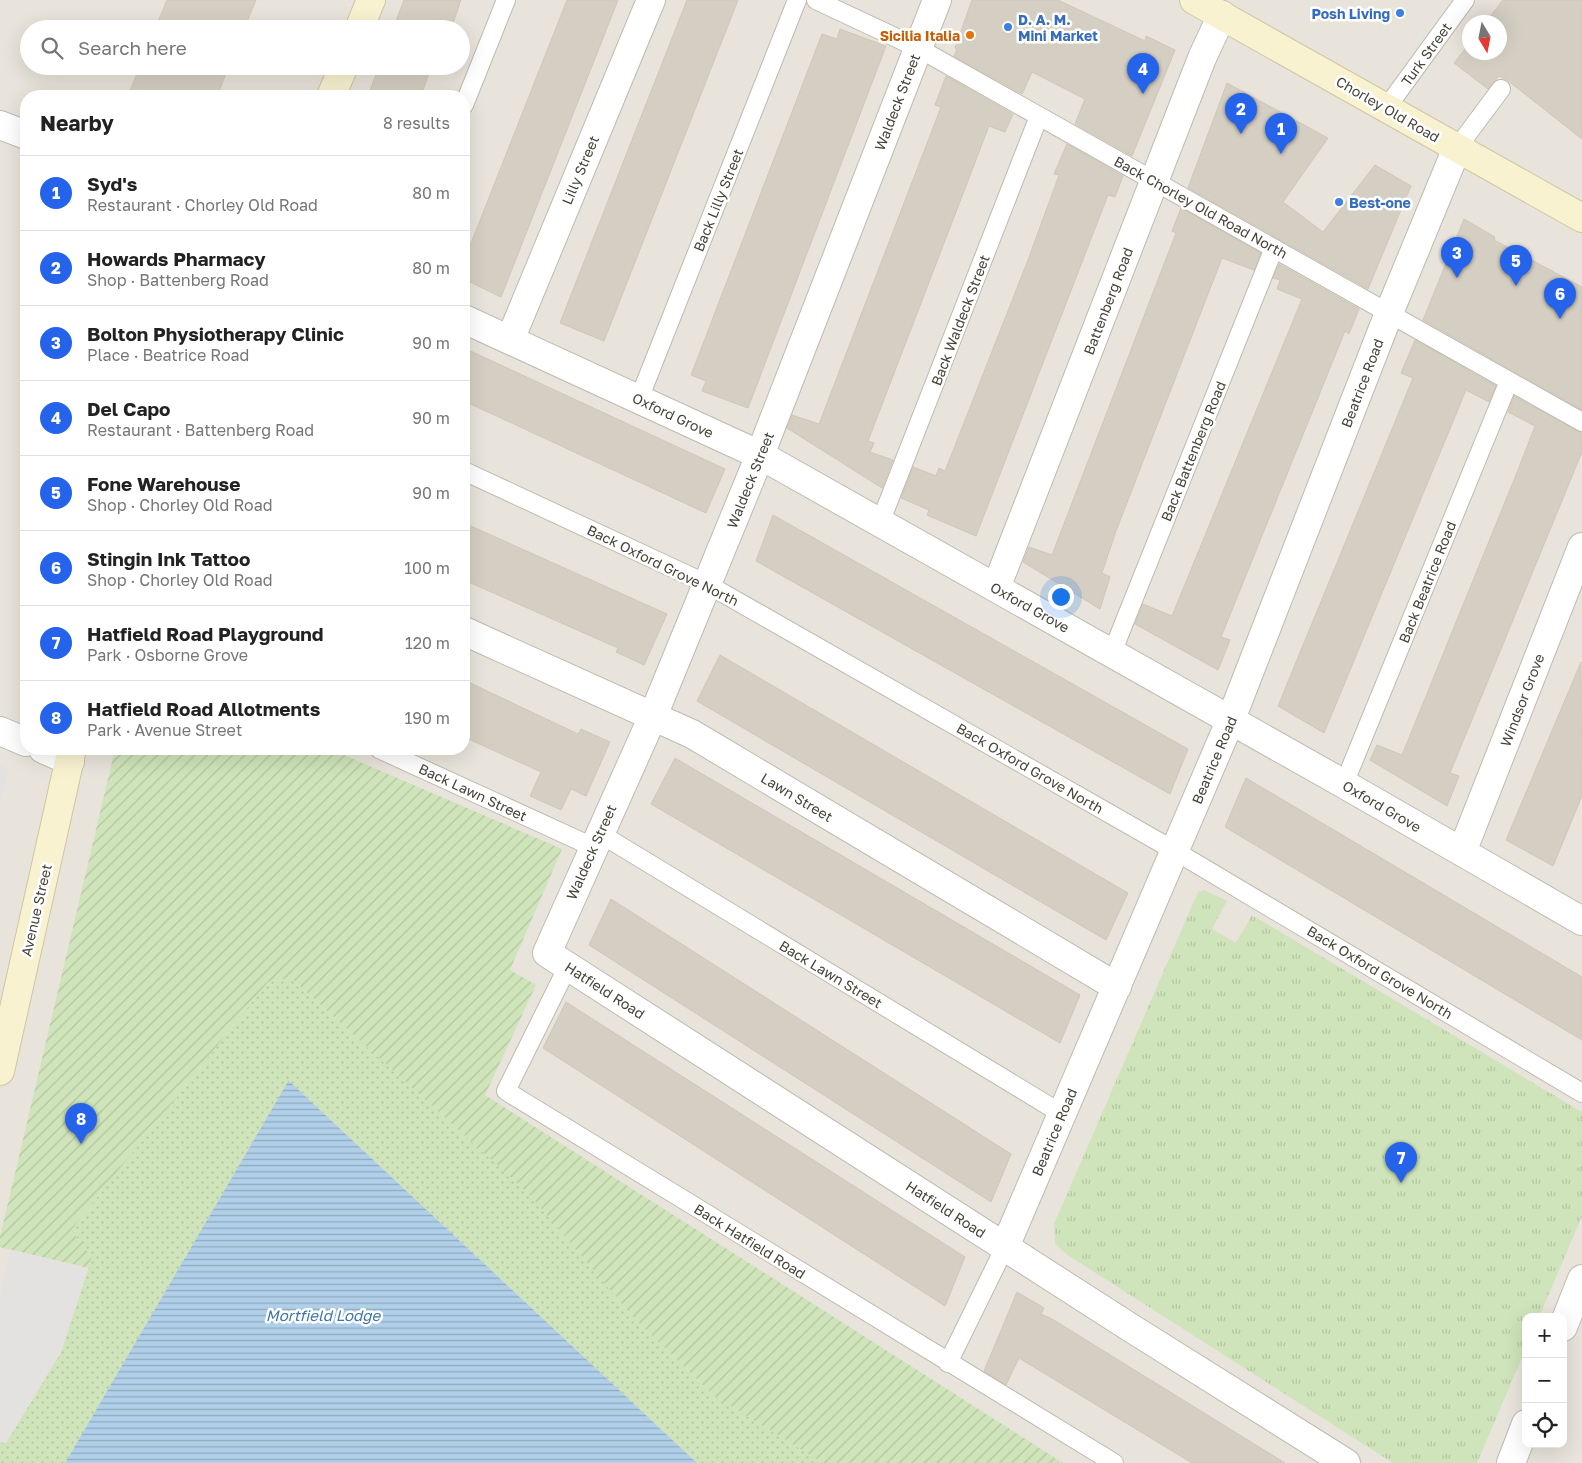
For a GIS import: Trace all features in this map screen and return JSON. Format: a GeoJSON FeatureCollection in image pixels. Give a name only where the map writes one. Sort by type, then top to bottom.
{"type":"FeatureCollection","features":[{"type":"Feature","properties":{"kind":"main road"},"geometry":{"type":"LineString","coordinates":[[363,20],[371,0]]}},
{"type":"Feature","properties":{"kind":"main road","name":"Chorley Old Road"},"geometry":{"type":"LineString","coordinates":[[1194,0],[1582,218]]}},
{"type":"Feature","properties":{"kind":"main road"},"geometry":{"type":"LineString","coordinates":[[334,90],[340,75]]}},
{"type":"Feature","properties":{"kind":"main road","name":"Avenue Street"},"geometry":{"type":"LineString","coordinates":[[0,1071],[71,755]]}},
{"type":"Feature","properties":{"kind":"street","name":"Lilly Street"},"geometry":{"type":"LineString","coordinates":[[510,340],[651,0]]}},
{"type":"Feature","properties":{"kind":"street","name":"Waldeck Street"},"geometry":{"type":"LineString","coordinates":[[557,960],[596,840],[653,716],[760,455],[936,0]]}},
{"type":"Feature","properties":{"kind":"street","name":"Battenberg Road"},"geometry":{"type":"LineString","coordinates":[[996,588],[1202,58],[1222,15]]}},
{"type":"Feature","properties":{"kind":"street"},"geometry":{"type":"LineString","coordinates":[[0,125],[20,133]]}},
{"type":"Feature","properties":{"kind":"street","name":"Beatrice Road"},"geometry":{"type":"LineString","coordinates":[[1005,1247],[1231,719],[1389,313],[1457,148]]}},
{"type":"Feature","properties":{"kind":"street","name":"Oxford Grove"},"geometry":{"type":"LineString","coordinates":[[470,322],[760,455],[1231,719],[1462,852],[1580,914]]}},
{"type":"Feature","properties":{"kind":"street","name":"Windsor Grove"},"geometry":{"type":"LineString","coordinates":[[1462,852],[1582,547]]}},
{"type":"Feature","properties":{"kind":"street","name":"Lawn Street"},"geometry":{"type":"LineString","coordinates":[[470,634],[692,734],[1117,987]]}},
{"type":"Feature","properties":{"kind":"street"},"geometry":{"type":"LineString","coordinates":[[0,731],[20,739]]}},
{"type":"Feature","properties":{"kind":"street","name":"Hatfield Road"},"geometry":{"type":"LineString","coordinates":[[557,960],[1346,1463]]}},
{"type":"Feature","properties":{"kind":"street"},"geometry":{"type":"LineString","coordinates":[[1567,1317],[1582,1279]]}},
{"type":"Feature","properties":{"kind":"street"},"geometry":{"type":"LineString","coordinates":[[1511,1463],[1522,1434]]}},
{"type":"Feature","properties":{"kind":"lane"},"geometry":{"type":"LineString","coordinates":[[470,90],[506,0]]}},
{"type":"Feature","properties":{"kind":"lane","name":"Back Lilly Street"},"geometry":{"type":"LineString","coordinates":[[639,399],[797,0]]}},
{"type":"Feature","properties":{"kind":"lane","name":"Back Chorley Old Road North"},"geometry":{"type":"LineString","coordinates":[[816,0],[918,48],[1582,422]]}},
{"type":"Feature","properties":{"kind":"lane","name":"Turk Street"},"geometry":{"type":"LineString","coordinates":[[1387,108],[1465,0]]}},
{"type":"Feature","properties":{"kind":"lane"},"geometry":{"type":"LineString","coordinates":[[1457,148],[1501,89]]}},
{"type":"Feature","properties":{"kind":"lane","name":"Back Waldeck Street"},"geometry":{"type":"LineString","coordinates":[[880,523],[1039,116]]}},
{"type":"Feature","properties":{"kind":"lane","name":"Back Battenberg Road"},"geometry":{"type":"LineString","coordinates":[[1112,653],[1274,248]]}},
{"type":"Feature","properties":{"kind":"lane","name":"Back Beatrice Road"},"geometry":{"type":"LineString","coordinates":[[1344,784],[1509,381]]}},
{"type":"Feature","properties":{"kind":"lane","name":"Back Oxford Grove North"},"geometry":{"type":"LineString","coordinates":[[470,474],[707,584],[1175,851],[1582,1093]]}},
{"type":"Feature","properties":{"kind":"lane","name":"Back Lawn Street"},"geometry":{"type":"LineString","coordinates":[[393,755],[596,840],[1062,1114]]}},
{"type":"Feature","properties":{"kind":"lane","name":"Back Hatfield Road"},"geometry":{"type":"LineString","coordinates":[[557,960],[506,1091],[1114,1463]]}},
{"type":"Feature","properties":{"kind":"lane","name":"Beatrice Road"},"geometry":{"type":"LineString","coordinates":[[948,1363],[1005,1247]]}},
{"type":"Feature","properties":{"kind":"shaded area"},"geometry":{"type":"Polygon","coordinates":[[[0,0],[1582,0],[1582,1463],[0,1463],[0,0]]]}},
{"type":"Feature","properties":{"kind":"shaded area"},"geometry":{"type":"Polygon","coordinates":[[[0,765],[9,771],[0,803],[0,765]]]}},
{"type":"Feature","properties":{"kind":"shaded area"},"geometry":{"type":"Polygon","coordinates":[[[11,1250],[88,1268],[61,1352],[6,1443],[0,1442],[0,1296],[11,1250]]]}},
{"type":"Feature","properties":{"kind":"green space"},"geometry":{"type":"Polygon","coordinates":[[[114,755],[344,755],[562,849],[510,970],[536,985],[485,1095],[1063,1463],[823,1463],[713,1395],[632,1316],[529,1194],[291,978],[268,982],[71,1230],[92,1257],[88,1268],[0,1247],[0,1237],[114,755]]]}},
{"type":"Feature","properties":{"kind":"green space"},"geometry":{"type":"Polygon","coordinates":[[[1204,890],[1227,901],[1212,929],[1236,943],[1252,915],[1582,1112],[1582,1216],[1541,1313],[1522,1313],[1522,1357],[1477,1463],[1393,1463],[1066,1254],[1055,1243],[1054,1224],[1198,892],[1204,890]]]}},
{"type":"Feature","properties":{"kind":"green space"},"geometry":{"type":"Polygon","coordinates":[[[291,978],[529,1194],[632,1316],[713,1395],[823,1463],[697,1463],[289,1081],[65,1463],[0,1463],[0,1442],[6,1443],[61,1352],[92,1257],[71,1230],[268,982],[291,978]]]}},
{"type":"Feature","properties":{"kind":"water","name":"Mortfield Lodge"},"geometry":{"type":"Polygon","coordinates":[[[289,1081],[697,1463],[65,1463],[289,1081]]]}},
{"type":"Feature","properties":{"kind":"building"},"geometry":{"type":"Polygon","coordinates":[[[167,0],[256,0],[248,20],[159,20],[167,0]]]}},
{"type":"Feature","properties":{"kind":"building"},"geometry":{"type":"Polygon","coordinates":[[[404,0],[461,0],[454,20],[396,20],[404,0]]]}},
{"type":"Feature","properties":{"kind":"building"},"geometry":{"type":"Polygon","coordinates":[[[567,0],[618,0],[501,297],[470,282],[470,246],[567,0]]]}},
{"type":"Feature","properties":{"kind":"building"},"geometry":{"type":"Polygon","coordinates":[[[687,0],[738,0],[604,341],[560,323],[687,0]]]}},
{"type":"Feature","properties":{"kind":"building"},"geometry":{"type":"Polygon","coordinates":[[[972,0],[1058,0],[1145,41],[1146,36],[1175,50],[1132,156],[1075,124],[1085,99],[1032,72],[1022,94],[954,56],[972,0]]]}},
{"type":"Feature","properties":{"kind":"building"},"geometry":{"type":"Polygon","coordinates":[[[1503,0],[1582,0],[1582,139],[1507,80],[1499,76],[1488,89],[1454,63],[1462,53],[1462,60],[1507,60],[1507,15],[1491,15],[1503,0]]]}},
{"type":"Feature","properties":{"kind":"building"},"geometry":{"type":"Polygon","coordinates":[[[840,29],[886,46],[748,408],[702,391],[706,381],[691,375],[822,34],[837,39],[840,29]]]}},
{"type":"Feature","properties":{"kind":"building"},"geometry":{"type":"Polygon","coordinates":[[[136,75],[225,75],[219,90],[130,90],[136,75]]]}},
{"type":"Feature","properties":{"kind":"building"},"geometry":{"type":"Polygon","coordinates":[[[376,75],[428,75],[423,90],[370,90],[376,75]]]}},
{"type":"Feature","properties":{"kind":"building"},"geometry":{"type":"Polygon","coordinates":[[[946,76],[1013,114],[1005,132],[989,126],[868,441],[874,443],[870,452],[893,460],[882,488],[787,428],[792,415],[819,424],[941,107],[935,105],[946,76]]]}},
{"type":"Feature","properties":{"kind":"building"},"geometry":{"type":"Polygon","coordinates":[[[1227,83],[1328,138],[1283,202],[1323,232],[1375,165],[1411,186],[1368,289],[1188,188],[1227,83]]]}},
{"type":"Feature","properties":{"kind":"building"},"geometry":{"type":"Polygon","coordinates":[[[1067,144],[1123,176],[1115,197],[1108,195],[976,536],[927,515],[929,510],[901,498],[913,467],[936,476],[939,468],[945,471],[1028,260],[1059,175],[1054,174],[1067,144]]]}},
{"type":"Feature","properties":{"kind":"building"},"geometry":{"type":"Polygon","coordinates":[[[1181,208],[1261,253],[1254,270],[1222,258],[1116,531],[1102,573],[1110,577],[1100,609],[1023,562],[1029,547],[1052,555],[1176,233],[1172,231],[1181,208]]]}},
{"type":"Feature","properties":{"kind":"building"},"geometry":{"type":"Polygon","coordinates":[[[1464,219],[1495,237],[1494,240],[1582,287],[1582,410],[1423,320],[1464,219]]]}},
{"type":"Feature","properties":{"kind":"building"},"geometry":{"type":"Polygon","coordinates":[[[1279,264],[1359,309],[1349,334],[1345,331],[1221,637],[1230,640],[1218,670],[1135,624],[1143,604],[1172,616],[1302,299],[1277,289],[1280,280],[1273,278],[1279,264]]]}},
{"type":"Feature","properties":{"kind":"building"},"geometry":{"type":"Polygon","coordinates":[[[1415,340],[1496,386],[1489,402],[1466,390],[1324,733],[1278,706],[1413,378],[1401,373],[1415,340]]]}},
{"type":"Feature","properties":{"kind":"building"},"geometry":{"type":"Polygon","coordinates":[[[470,351],[725,469],[706,513],[470,404],[470,351]]]}},
{"type":"Feature","properties":{"kind":"building"},"geometry":{"type":"Polygon","coordinates":[[[1514,396],[1582,433],[1582,452],[1450,773],[1459,776],[1447,806],[1370,760],[1377,745],[1402,755],[1518,470],[1535,426],[1508,412],[1514,396]]]}},
{"type":"Feature","properties":{"kind":"building"},"geometry":{"type":"Polygon","coordinates":[[[773,515],[1188,749],[1170,794],[756,561],[773,515]]]}},
{"type":"Feature","properties":{"kind":"building"},"geometry":{"type":"Polygon","coordinates":[[[470,526],[667,614],[644,665],[616,652],[618,648],[470,583],[470,526]]]}},
{"type":"Feature","properties":{"kind":"building"},"geometry":{"type":"Polygon","coordinates":[[[720,655],[1128,893],[1106,940],[697,701],[720,655]]]}},
{"type":"Feature","properties":{"kind":"building"},"geometry":{"type":"Polygon","coordinates":[[[1581,662],[1582,796],[1553,866],[1506,840],[1581,662]]]}},
{"type":"Feature","properties":{"kind":"building"},"geometry":{"type":"Polygon","coordinates":[[[470,683],[578,734],[581,729],[610,742],[586,796],[571,789],[561,810],[530,796],[541,772],[470,740],[470,683]]]}},
{"type":"Feature","properties":{"kind":"building"},"geometry":{"type":"Polygon","coordinates":[[[675,758],[1080,995],[1060,1043],[651,804],[675,758]]]}},
{"type":"Feature","properties":{"kind":"building"},"geometry":{"type":"Polygon","coordinates":[[[1246,778],[1582,977],[1582,1040],[1225,827],[1246,778]]]}},
{"type":"Feature","properties":{"kind":"building"},"geometry":{"type":"Polygon","coordinates":[[[611,899],[1011,1154],[991,1202],[589,945],[611,899]]]}},
{"type":"Feature","properties":{"kind":"building"},"geometry":{"type":"Polygon","coordinates":[[[566,1002],[965,1257],[945,1306],[543,1048],[566,1002]]]}},
{"type":"Feature","properties":{"kind":"building"},"geometry":{"type":"Polygon","coordinates":[[[1017,1292],[1044,1308],[1041,1314],[1285,1463],[1192,1463],[1019,1358],[1006,1385],[984,1371],[1017,1292]]]}},
{"type":"Feature","properties":{"kind":"place","name":"Posh Living"},"geometry":{"type":"Point","coordinates":[1400,13]}},
{"type":"Feature","properties":{"kind":"place","name":"D. A. M. Mini Market"},"geometry":{"type":"Point","coordinates":[1008,27]}},
{"type":"Feature","properties":{"kind":"place","name":"Sicilia Italia"},"geometry":{"type":"Point","coordinates":[970,35]}},
{"type":"Feature","properties":{"kind":"place","name":"Del Capo"},"geometry":{"type":"Point","coordinates":[1143,94]}},
{"type":"Feature","properties":{"kind":"place","name":"Howards Pharmacy"},"geometry":{"type":"Point","coordinates":[1241,134]}},
{"type":"Feature","properties":{"kind":"place","name":"Syd's"},"geometry":{"type":"Point","coordinates":[1281,154]}},
{"type":"Feature","properties":{"kind":"place","name":"Best-one"},"geometry":{"type":"Point","coordinates":[1339,202]}},
{"type":"Feature","properties":{"kind":"place","name":"Bolton Physiotherapy Clinic"},"geometry":{"type":"Point","coordinates":[1457,278]}},
{"type":"Feature","properties":{"kind":"place","name":"Fone Warehouse"},"geometry":{"type":"Point","coordinates":[1516,286]}},
{"type":"Feature","properties":{"kind":"place","name":"Stingin Ink Tattoo"},"geometry":{"type":"Point","coordinates":[1560,319]}},
{"type":"Feature","properties":{"kind":"place","name":"Hatfield Road Allotments"},"geometry":{"type":"Point","coordinates":[81,1144]}},
{"type":"Feature","properties":{"kind":"place","name":"Hatfield Road Playground"},"geometry":{"type":"Point","coordinates":[1401,1183]}}]}
